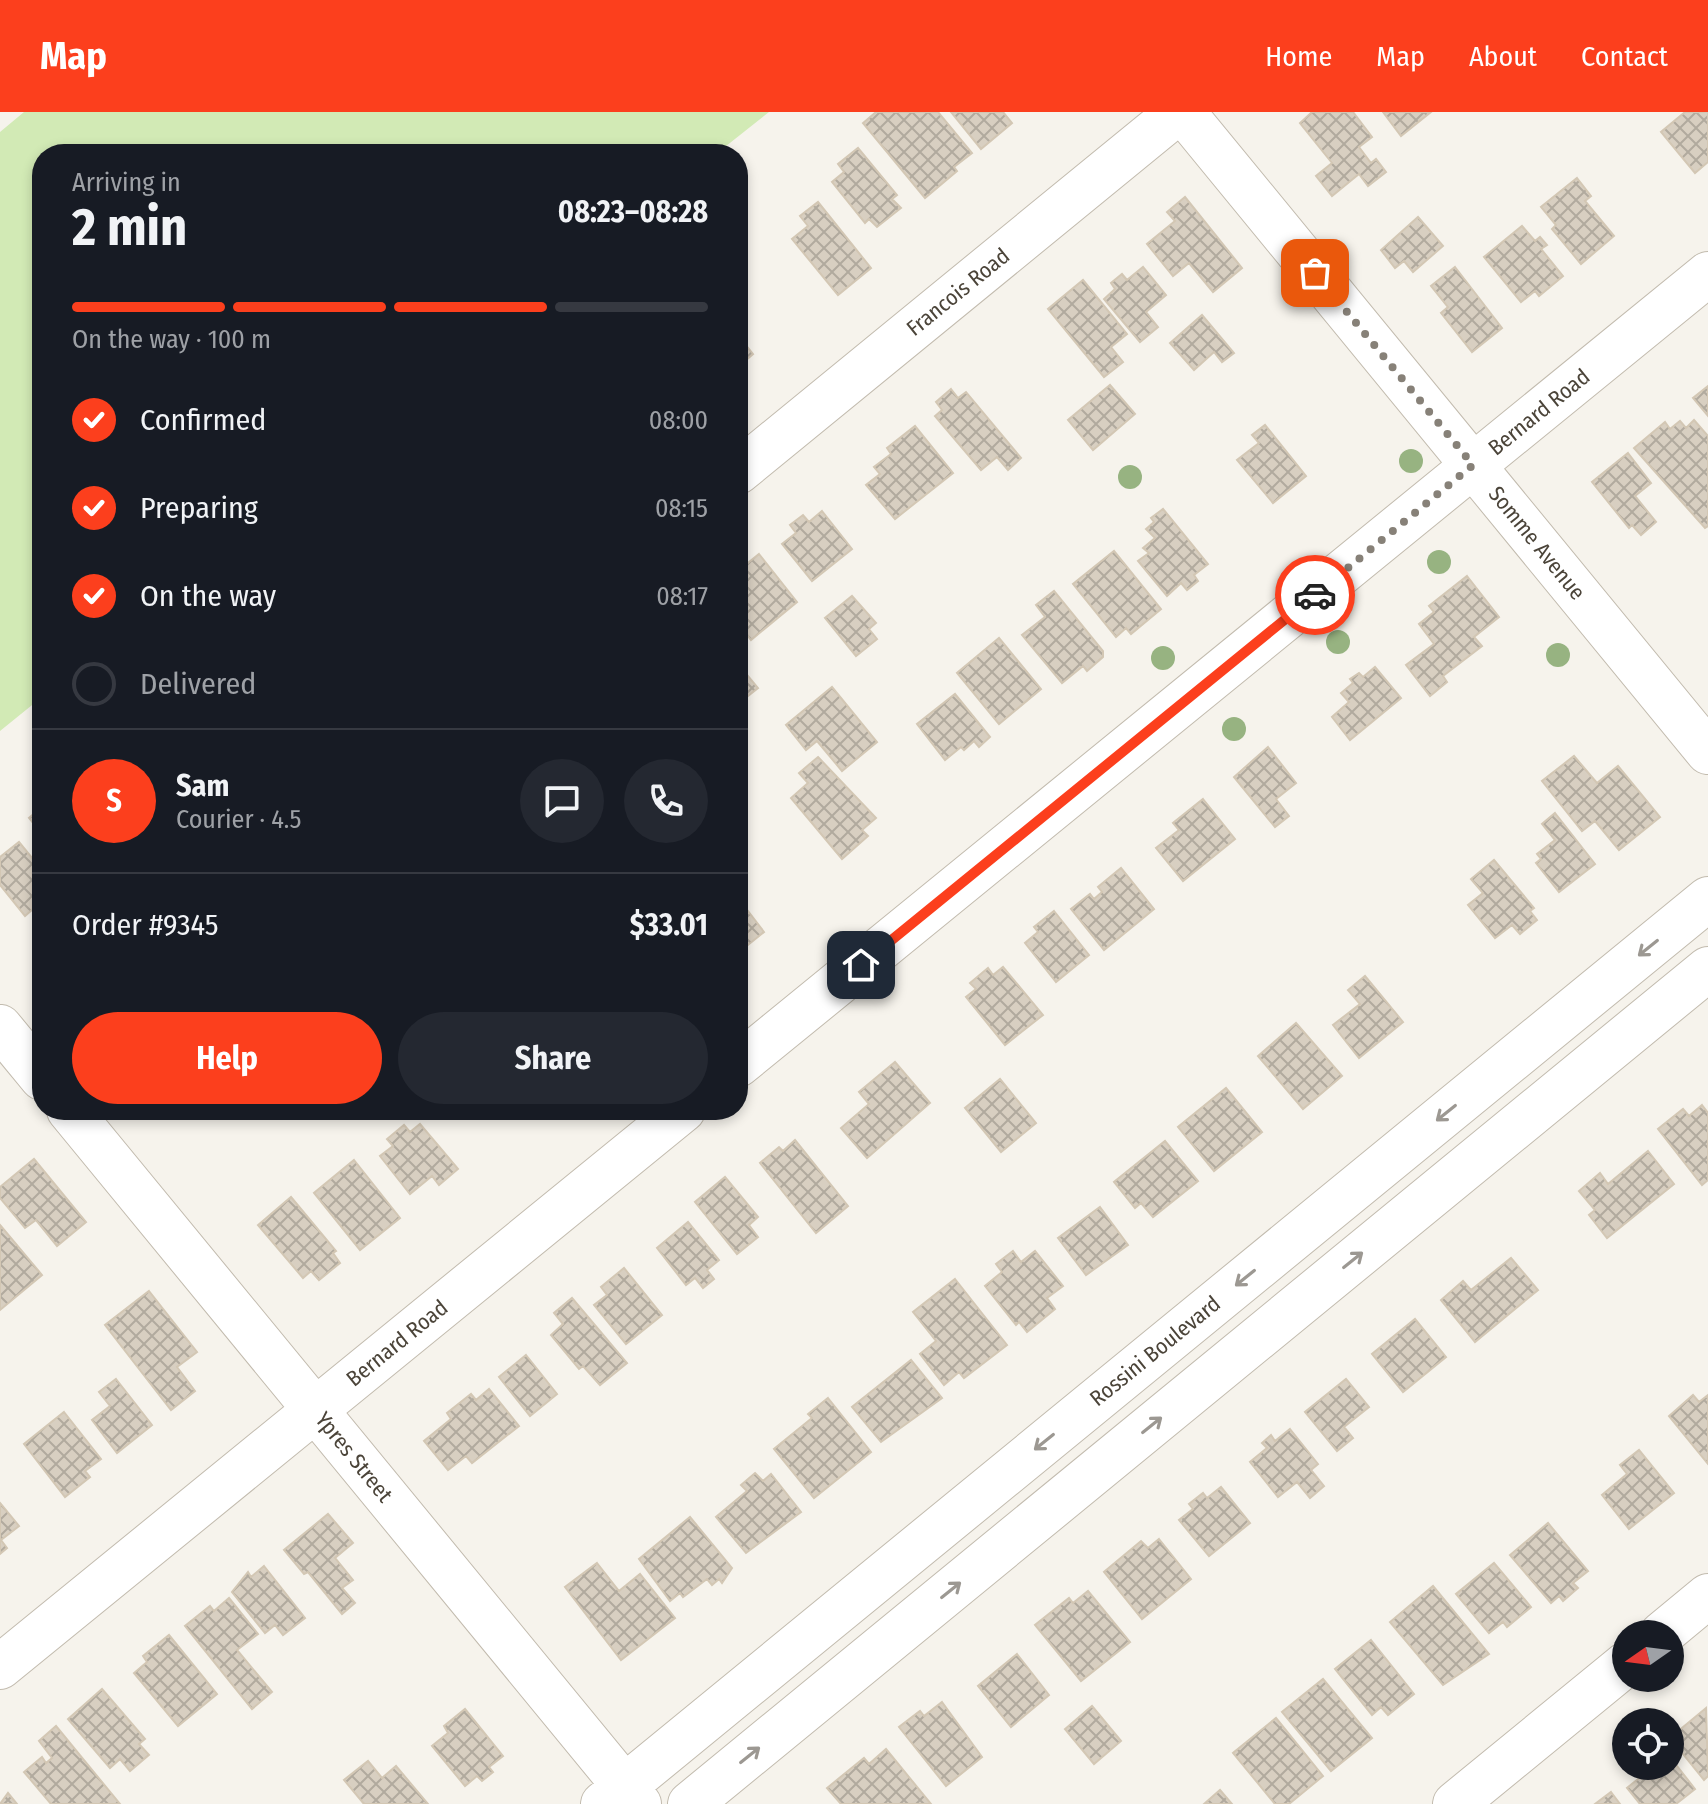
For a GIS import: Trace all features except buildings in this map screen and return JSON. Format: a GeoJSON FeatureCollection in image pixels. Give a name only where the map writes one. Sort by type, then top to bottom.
{"type":"FeatureCollection","features":[{"type":"Feature","properties":{"kind":"street","name":"Somme Avenue"},"geometry":{"type":"LineString","coordinates":[[1180,112],[1708,752]]}},
{"type":"Feature","properties":{"kind":"street","name":"Francois Road"},"geometry":{"type":"LineString","coordinates":[[748,464],[1180,112]]}},
{"type":"Feature","properties":{"kind":"street","name":"Bernard Road"},"geometry":{"type":"LineString","coordinates":[[748,1057],[1708,274]]}},
{"type":"Feature","properties":{"kind":"street","name":"Rossini Boulevard"},"geometry":{"type":"LineString","coordinates":[[622,1798],[1708,899]]}},
{"type":"Feature","properties":{"kind":"street"},"geometry":{"type":"LineString","coordinates":[[690,1804],[1708,969]]}},
{"type":"Feature","properties":{"kind":"street","name":"Ypres Street"},"geometry":{"type":"LineString","coordinates":[[77,1120],[315,1410],[622,1798]]}},
{"type":"Feature","properties":{"kind":"street","name":"Bernard Road"},"geometry":{"type":"LineString","coordinates":[[0,1667],[671,1120]]}},
{"type":"Feature","properties":{"kind":"street"},"geometry":{"type":"LineString","coordinates":[[1679,1620],[1708,1596]]}},
{"type":"Feature","properties":{"kind":"street"},"geometry":{"type":"LineString","coordinates":[[1455,1804],[1612,1675]]}},
{"type":"Feature","properties":{"kind":"green space"},"geometry":{"type":"Polygon","coordinates":[[[24,112],[769,112],[729,144],[32,144],[32,705],[0,731],[0,132],[24,112]]]}},
{"type":"Feature","properties":{"kind":"way so far"},"geometry":{"type":"LineString","coordinates":[[1315,273],[1473,465],[1315,595]]}},
{"type":"Feature","properties":{"kind":"route"},"geometry":{"type":"LineString","coordinates":[[861,965],[1315,595]]}}]}
